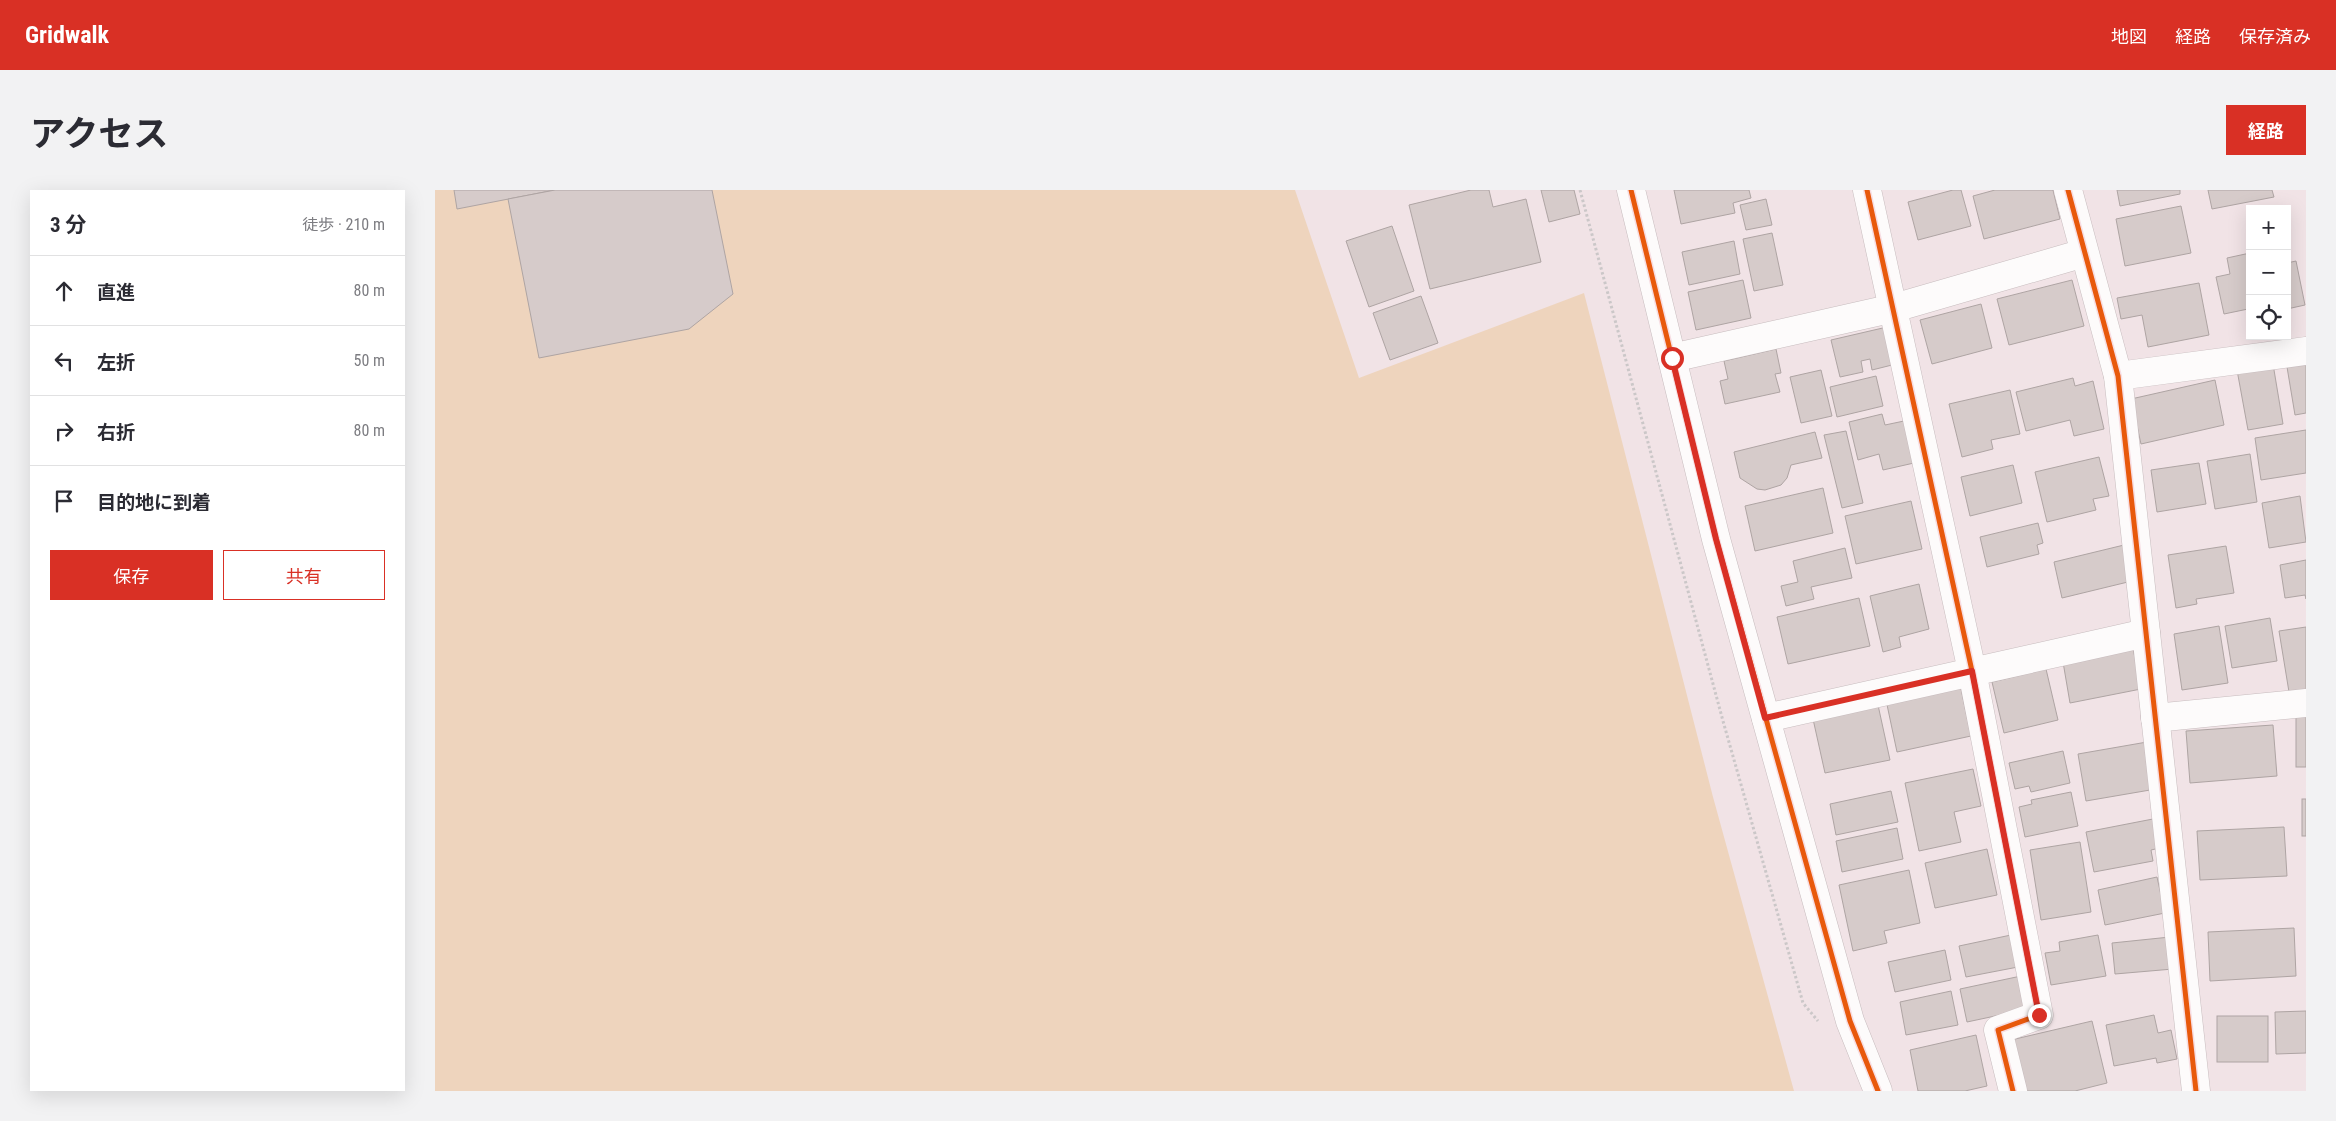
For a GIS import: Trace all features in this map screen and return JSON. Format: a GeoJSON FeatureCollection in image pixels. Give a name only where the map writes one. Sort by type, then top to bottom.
{"type":"FeatureCollection","features":[{"type":"Feature","properties":{"kind":"street"},"geometry":{"type":"LineString","coordinates":[[1631,190],[1716,539],[1765,718],[1851,1021],[1878,1091]]}},
{"type":"Feature","properties":{"kind":"street"},"geometry":{"type":"LineString","coordinates":[[1867,190],[1972,671],[2039,1015],[1998,1030],[2013,1091]]}},
{"type":"Feature","properties":{"kind":"street"},"geometry":{"type":"LineString","coordinates":[[2068,190],[2118,376],[2196,1091]]}},
{"type":"Feature","properties":{"kind":"street"},"geometry":{"type":"LineString","coordinates":[[1672,358],[1894,308],[2084,253]]}},
{"type":"Feature","properties":{"kind":"street"},"geometry":{"type":"LineString","coordinates":[[2118,376],[2306,351]]}},
{"type":"Feature","properties":{"kind":"street"},"geometry":{"type":"LineString","coordinates":[[1765,718],[2146,633]]}},
{"type":"Feature","properties":{"kind":"street"},"geometry":{"type":"LineString","coordinates":[[2155,718],[2306,703]]}},
{"type":"Feature","properties":{"kind":"path"},"geometry":{"type":"LineString","coordinates":[[1580,190],[1677,552],[1803,1003],[1821,1024]]}},
{"type":"Feature","properties":{"kind":"shaded area"},"geometry":{"type":"Polygon","coordinates":[[[435,190],[1295,190],[1359,378],[1584,293],[1713,797],[1794,1091],[435,1091],[435,190]]]}},
{"type":"Feature","properties":{"kind":"building"},"geometry":{"type":"Polygon","coordinates":[[[454,190],[555,190],[457,209],[454,190]]]}},
{"type":"Feature","properties":{"kind":"building"},"geometry":{"type":"Polygon","coordinates":[[[555,190],[712,190],[733,294],[689,329],[539,358],[508,199],[555,190]]]}},
{"type":"Feature","properties":{"kind":"building"},"geometry":{"type":"Polygon","coordinates":[[[1471,190],[1489,190],[1493,207],[1526,199],[1541,262],[1430,289],[1409,205],[1471,190]]]}},
{"type":"Feature","properties":{"kind":"building"},"geometry":{"type":"Polygon","coordinates":[[[1541,190],[1574,190],[1580,214],[1549,222],[1541,190]]]}},
{"type":"Feature","properties":{"kind":"building"},"geometry":{"type":"Polygon","coordinates":[[[1674,190],[1749,190],[1751,198],[1733,203],[1735,213],[1681,224],[1674,190]]]}},
{"type":"Feature","properties":{"kind":"building"},"geometry":{"type":"Polygon","coordinates":[[[1953,190],[1961,190],[1971,226],[1918,240],[1908,202],[1953,190]]]}},
{"type":"Feature","properties":{"kind":"building"},"geometry":{"type":"Polygon","coordinates":[[[1995,190],[2053,190],[2060,219],[1984,239],[1973,196],[1995,190]]]}},
{"type":"Feature","properties":{"kind":"building"},"geometry":{"type":"Polygon","coordinates":[[[2117,190],[2180,190],[2180,194],[2120,206],[2117,190]]]}},
{"type":"Feature","properties":{"kind":"building"},"geometry":{"type":"Polygon","coordinates":[[[2208,190],[2272,190],[2274,197],[2212,209],[2208,190]]]}},
{"type":"Feature","properties":{"kind":"building"},"geometry":{"type":"Polygon","coordinates":[[[1766,199],[1772,225],[1746,230],[1740,205],[1766,199]]]}},
{"type":"Feature","properties":{"kind":"building"},"geometry":{"type":"Polygon","coordinates":[[[2181,206],[2191,253],[2125,266],[2116,219],[2181,206]]]}},
{"type":"Feature","properties":{"kind":"building"},"geometry":{"type":"Polygon","coordinates":[[[1392,226],[1414,291],[1369,307],[1346,241],[1392,226]]]}},
{"type":"Feature","properties":{"kind":"building"},"geometry":{"type":"Polygon","coordinates":[[[1772,233],[1783,285],[1754,291],[1743,239],[1772,233]]]}},
{"type":"Feature","properties":{"kind":"building"},"geometry":{"type":"Polygon","coordinates":[[[1734,241],[1740,274],[1689,285],[1682,252],[1734,241]]]}},
{"type":"Feature","properties":{"kind":"building"},"geometry":{"type":"Polygon","coordinates":[[[2246,254],[2246,309],[2224,314],[2216,277],[2230,274],[2227,258],[2246,254]]]}},
{"type":"Feature","properties":{"kind":"building"},"geometry":{"type":"Polygon","coordinates":[[[2296,261],[2305,305],[2291,308],[2291,295],[2291,262],[2296,261]]]}},
{"type":"Feature","properties":{"kind":"building"},"geometry":{"type":"Polygon","coordinates":[[[1743,280],[1751,318],[1696,330],[1688,292],[1743,280]]]}},
{"type":"Feature","properties":{"kind":"building"},"geometry":{"type":"Polygon","coordinates":[[[2072,280],[2084,326],[2009,345],[1997,299],[2072,280]]]}},
{"type":"Feature","properties":{"kind":"building"},"geometry":{"type":"Polygon","coordinates":[[[2199,283],[2209,335],[2148,347],[2142,315],[2121,319],[2117,298],[2199,283]]]}},
{"type":"Feature","properties":{"kind":"building"},"geometry":{"type":"Polygon","coordinates":[[[1421,296],[1438,343],[1390,360],[1373,313],[1421,296]]]}},
{"type":"Feature","properties":{"kind":"building"},"geometry":{"type":"Polygon","coordinates":[[[1981,304],[1992,348],[1932,364],[1920,320],[1981,304]]]}},
{"type":"Feature","properties":{"kind":"building"},"geometry":{"type":"Polygon","coordinates":[[[1887,327],[1896,364],[1872,370],[1870,359],[1861,361],[1863,372],[1840,377],[1831,340],[1887,327]]]}},
{"type":"Feature","properties":{"kind":"building"},"geometry":{"type":"Polygon","coordinates":[[[1776,349],[1781,373],[1775,374],[1780,392],[1725,404],[1720,381],[1728,379],[1724,361],[1776,349]]]}},
{"type":"Feature","properties":{"kind":"building"},"geometry":{"type":"Polygon","coordinates":[[[2273,364],[2283,424],[2248,430],[2237,370],[2273,364]]]}},
{"type":"Feature","properties":{"kind":"building"},"geometry":{"type":"Polygon","coordinates":[[[2306,364],[2306,413],[2295,415],[2287,367],[2306,364]]]}},
{"type":"Feature","properties":{"kind":"building"},"geometry":{"type":"Polygon","coordinates":[[[1821,370],[1832,416],[1801,423],[1790,377],[1821,370]]]}},
{"type":"Feature","properties":{"kind":"building"},"geometry":{"type":"Polygon","coordinates":[[[1876,376],[1883,406],[1837,417],[1830,387],[1876,376]]]}},
{"type":"Feature","properties":{"kind":"building"},"geometry":{"type":"Polygon","coordinates":[[[2073,378],[2075,386],[2093,381],[2104,429],[2074,436],[2070,420],[2026,431],[2016,392],[2073,378]]]}},
{"type":"Feature","properties":{"kind":"building"},"geometry":{"type":"Polygon","coordinates":[[[2215,380],[2224,425],[2141,444],[2131,399],[2215,380]]]}},
{"type":"Feature","properties":{"kind":"building"},"geometry":{"type":"Polygon","coordinates":[[[2010,390],[2020,434],[1991,440],[1993,449],[1962,457],[1949,404],[2010,390]]]}},
{"type":"Feature","properties":{"kind":"building"},"geometry":{"type":"Polygon","coordinates":[[[1882,414],[1885,425],[1904,421],[1914,463],[1883,470],[1879,454],[1858,460],[1849,422],[1882,414]]]}},
{"type":"Feature","properties":{"kind":"building"},"geometry":{"type":"Polygon","coordinates":[[[2306,430],[2306,473],[2261,480],[2255,438],[2306,430]]]}},
{"type":"Feature","properties":{"kind":"building"},"geometry":{"type":"Polygon","coordinates":[[[1846,431],[1863,503],[1842,508],[1824,435],[1846,431]]]}},
{"type":"Feature","properties":{"kind":"building"},"geometry":{"type":"Polygon","coordinates":[[[1815,432],[1822,458],[1791,465],[1787,478],[1781,485],[1765,490],[1757,489],[1740,478],[1734,452],[1815,432]]]}},
{"type":"Feature","properties":{"kind":"building"},"geometry":{"type":"Polygon","coordinates":[[[2250,454],[2257,502],[2215,509],[2207,461],[2250,454]]]}},
{"type":"Feature","properties":{"kind":"building"},"geometry":{"type":"Polygon","coordinates":[[[2099,457],[2109,496],[2093,499],[2096,510],[2047,522],[2035,472],[2099,457]]]}},
{"type":"Feature","properties":{"kind":"building"},"geometry":{"type":"Polygon","coordinates":[[[2199,463],[2206,504],[2157,512],[2151,470],[2199,463]]]}},
{"type":"Feature","properties":{"kind":"building"},"geometry":{"type":"Polygon","coordinates":[[[2013,465],[2022,503],[1970,516],[1961,477],[2013,465]]]}},
{"type":"Feature","properties":{"kind":"building"},"geometry":{"type":"Polygon","coordinates":[[[1823,488],[1833,533],[1755,551],[1745,506],[1823,488]]]}},
{"type":"Feature","properties":{"kind":"building"},"geometry":{"type":"Polygon","coordinates":[[[2300,496],[2306,542],[2269,548],[2262,503],[2300,496]]]}},
{"type":"Feature","properties":{"kind":"building"},"geometry":{"type":"Polygon","coordinates":[[[1911,501],[1922,549],[1856,564],[1845,516],[1911,501]]]}},
{"type":"Feature","properties":{"kind":"building"},"geometry":{"type":"Polygon","coordinates":[[[2038,523],[2043,543],[2037,545],[2039,554],[1987,567],[1980,537],[2038,523]]]}},
{"type":"Feature","properties":{"kind":"building"},"geometry":{"type":"Polygon","coordinates":[[[2124,545],[2132,581],[2062,598],[2054,562],[2124,545]]]}},
{"type":"Feature","properties":{"kind":"building"},"geometry":{"type":"Polygon","coordinates":[[[2226,546],[2234,593],[2196,599],[2197,604],[2176,608],[2168,555],[2226,546]]]}},
{"type":"Feature","properties":{"kind":"building"},"geometry":{"type":"Polygon","coordinates":[[[1845,548],[1852,578],[1811,587],[1814,599],[1786,606],[1781,586],[1798,582],[1793,561],[1845,548]]]}},
{"type":"Feature","properties":{"kind":"building"},"geometry":{"type":"Polygon","coordinates":[[[2306,560],[2306,599],[2305,595],[2285,598],[2280,565],[2306,560]]]}},
{"type":"Feature","properties":{"kind":"building"},"geometry":{"type":"Polygon","coordinates":[[[1919,584],[1929,629],[1899,637],[1901,647],[1883,652],[1870,596],[1919,584]]]}},
{"type":"Feature","properties":{"kind":"building"},"geometry":{"type":"Polygon","coordinates":[[[1859,598],[1870,646],[1788,664],[1777,617],[1859,598]]]}},
{"type":"Feature","properties":{"kind":"building"},"geometry":{"type":"Polygon","coordinates":[[[2270,618],[2277,661],[2232,668],[2225,626],[2270,618]]]}},
{"type":"Feature","properties":{"kind":"building"},"geometry":{"type":"Polygon","coordinates":[[[2219,626],[2228,683],[2182,690],[2174,634],[2219,626]]]}},
{"type":"Feature","properties":{"kind":"building"},"geometry":{"type":"Polygon","coordinates":[[[2306,627],[2306,690],[2289,692],[2279,631],[2306,627]]]}},
{"type":"Feature","properties":{"kind":"building"},"geometry":{"type":"Polygon","coordinates":[[[2133,648],[2141,689],[2070,703],[2063,662],[2133,648]]]}},
{"type":"Feature","properties":{"kind":"building"},"geometry":{"type":"Polygon","coordinates":[[[2046,669],[2058,720],[2004,733],[1992,682],[2046,669]]]}},
{"type":"Feature","properties":{"kind":"building"},"geometry":{"type":"Polygon","coordinates":[[[1960,684],[1971,736],[1897,752],[1886,700],[1960,684]]]}},
{"type":"Feature","properties":{"kind":"building"},"geometry":{"type":"Polygon","coordinates":[[[1878,705],[1890,760],[1825,773],[1813,719],[1878,705]]]}},
{"type":"Feature","properties":{"kind":"building"},"geometry":{"type":"Polygon","coordinates":[[[2296,716],[2306,716],[2306,767],[2296,767],[2296,716]]]}},
{"type":"Feature","properties":{"kind":"building"},"geometry":{"type":"Polygon","coordinates":[[[2273,725],[2277,776],[2190,783],[2186,731],[2273,725]]]}},
{"type":"Feature","properties":{"kind":"building"},"geometry":{"type":"Polygon","coordinates":[[[2147,742],[2156,789],[2086,801],[2078,754],[2147,742]]]}},
{"type":"Feature","properties":{"kind":"building"},"geometry":{"type":"Polygon","coordinates":[[[2063,751],[2070,783],[2031,792],[2029,786],[2015,789],[2009,763],[2063,751]]]}},
{"type":"Feature","properties":{"kind":"building"},"geometry":{"type":"Polygon","coordinates":[[[1973,769],[1981,806],[1954,812],[1961,842],[1919,851],[1905,783],[1973,769]]]}},
{"type":"Feature","properties":{"kind":"building"},"geometry":{"type":"Polygon","coordinates":[[[1891,791],[1898,822],[1836,835],[1830,804],[1891,791]]]}},
{"type":"Feature","properties":{"kind":"building"},"geometry":{"type":"Polygon","coordinates":[[[2071,792],[2078,826],[2025,837],[2019,807],[2032,804],[2031,800],[2071,792]]]}},
{"type":"Feature","properties":{"kind":"building"},"geometry":{"type":"Polygon","coordinates":[[[2302,799],[2306,799],[2306,836],[2302,836],[2302,799]]]}},
{"type":"Feature","properties":{"kind":"building"},"geometry":{"type":"Polygon","coordinates":[[[2158,818],[2164,847],[2151,850],[2153,861],[2094,872],[2086,832],[2158,818]]]}},
{"type":"Feature","properties":{"kind":"building"},"geometry":{"type":"Polygon","coordinates":[[[2284,827],[2287,876],[2200,880],[2197,831],[2284,827]]]}},
{"type":"Feature","properties":{"kind":"building"},"geometry":{"type":"Polygon","coordinates":[[[1897,828],[1903,859],[1842,872],[1836,841],[1897,828]]]}},
{"type":"Feature","properties":{"kind":"building"},"geometry":{"type":"Polygon","coordinates":[[[2080,842],[2091,912],[2041,920],[2030,850],[2080,842]]]}},
{"type":"Feature","properties":{"kind":"building"},"geometry":{"type":"Polygon","coordinates":[[[1987,849],[1997,895],[1935,908],[1925,863],[1987,849]]]}},
{"type":"Feature","properties":{"kind":"building"},"geometry":{"type":"Polygon","coordinates":[[[1909,870],[1920,923],[1884,931],[1887,943],[1853,951],[1839,885],[1909,870]]]}},
{"type":"Feature","properties":{"kind":"building"},"geometry":{"type":"Polygon","coordinates":[[[2157,877],[2165,913],[2105,925],[2098,890],[2157,877]]]}},
{"type":"Feature","properties":{"kind":"building"},"geometry":{"type":"Polygon","coordinates":[[[2294,928],[2296,976],[2210,981],[2208,932],[2294,928]]]}},
{"type":"Feature","properties":{"kind":"building"},"geometry":{"type":"Polygon","coordinates":[[[2011,935],[2018,967],[1966,977],[1959,946],[2011,935]]]}},
{"type":"Feature","properties":{"kind":"building"},"geometry":{"type":"Polygon","coordinates":[[[2098,935],[2106,976],[2051,985],[2045,953],[2060,951],[2059,942],[2098,935]]]}},
{"type":"Feature","properties":{"kind":"building"},"geometry":{"type":"Polygon","coordinates":[[[2170,937],[2173,969],[2115,974],[2112,943],[2170,937]]]}},
{"type":"Feature","properties":{"kind":"building"},"geometry":{"type":"Polygon","coordinates":[[[1945,950],[1951,980],[1895,992],[1888,962],[1945,950]]]}},
{"type":"Feature","properties":{"kind":"building"},"geometry":{"type":"Polygon","coordinates":[[[2021,976],[2028,1009],[1967,1022],[1960,989],[2021,976]]]}},
{"type":"Feature","properties":{"kind":"building"},"geometry":{"type":"Polygon","coordinates":[[[1951,991],[1958,1025],[1906,1035],[1900,1002],[1951,991]]]}},
{"type":"Feature","properties":{"kind":"building"},"geometry":{"type":"Polygon","coordinates":[[[2306,1011],[2306,1053],[2276,1054],[2275,1012],[2306,1011]]]}},
{"type":"Feature","properties":{"kind":"building"},"geometry":{"type":"Polygon","coordinates":[[[2154,1015],[2158,1033],[2171,1030],[2177,1059],[2157,1063],[2156,1058],[2114,1066],[2106,1025],[2154,1015]]]}},
{"type":"Feature","properties":{"kind":"building"},"geometry":{"type":"Polygon","coordinates":[[[2217,1016],[2268,1016],[2268,1062],[2217,1062],[2217,1016]]]}},
{"type":"Feature","properties":{"kind":"building"},"geometry":{"type":"Polygon","coordinates":[[[2092,1021],[2107,1083],[2075,1091],[2024,1091],[2011,1040],[2092,1021]]]}},
{"type":"Feature","properties":{"kind":"building"},"geometry":{"type":"Polygon","coordinates":[[[1976,1035],[1987,1086],[1965,1091],[1918,1091],[1910,1050],[1976,1035]]]}},
{"type":"Feature","properties":{"kind":"cycle path"},"geometry":{"type":"LineString","coordinates":[[1631,190],[1716,539],[1850,1021],[1878,1091]]}},
{"type":"Feature","properties":{"kind":"cycle path"},"geometry":{"type":"LineString","coordinates":[[1867,190],[1972,671],[2039,1015],[1998,1030],[2013,1091]]}},
{"type":"Feature","properties":{"kind":"cycle path"},"geometry":{"type":"LineString","coordinates":[[2068,190],[2118,376],[2196,1091]]}},
{"type":"Feature","properties":{"kind":"route"},"geometry":{"type":"LineString","coordinates":[[1672,358],[1716,539],[1765,718],[1972,671],[2039,1015]]}}]}
